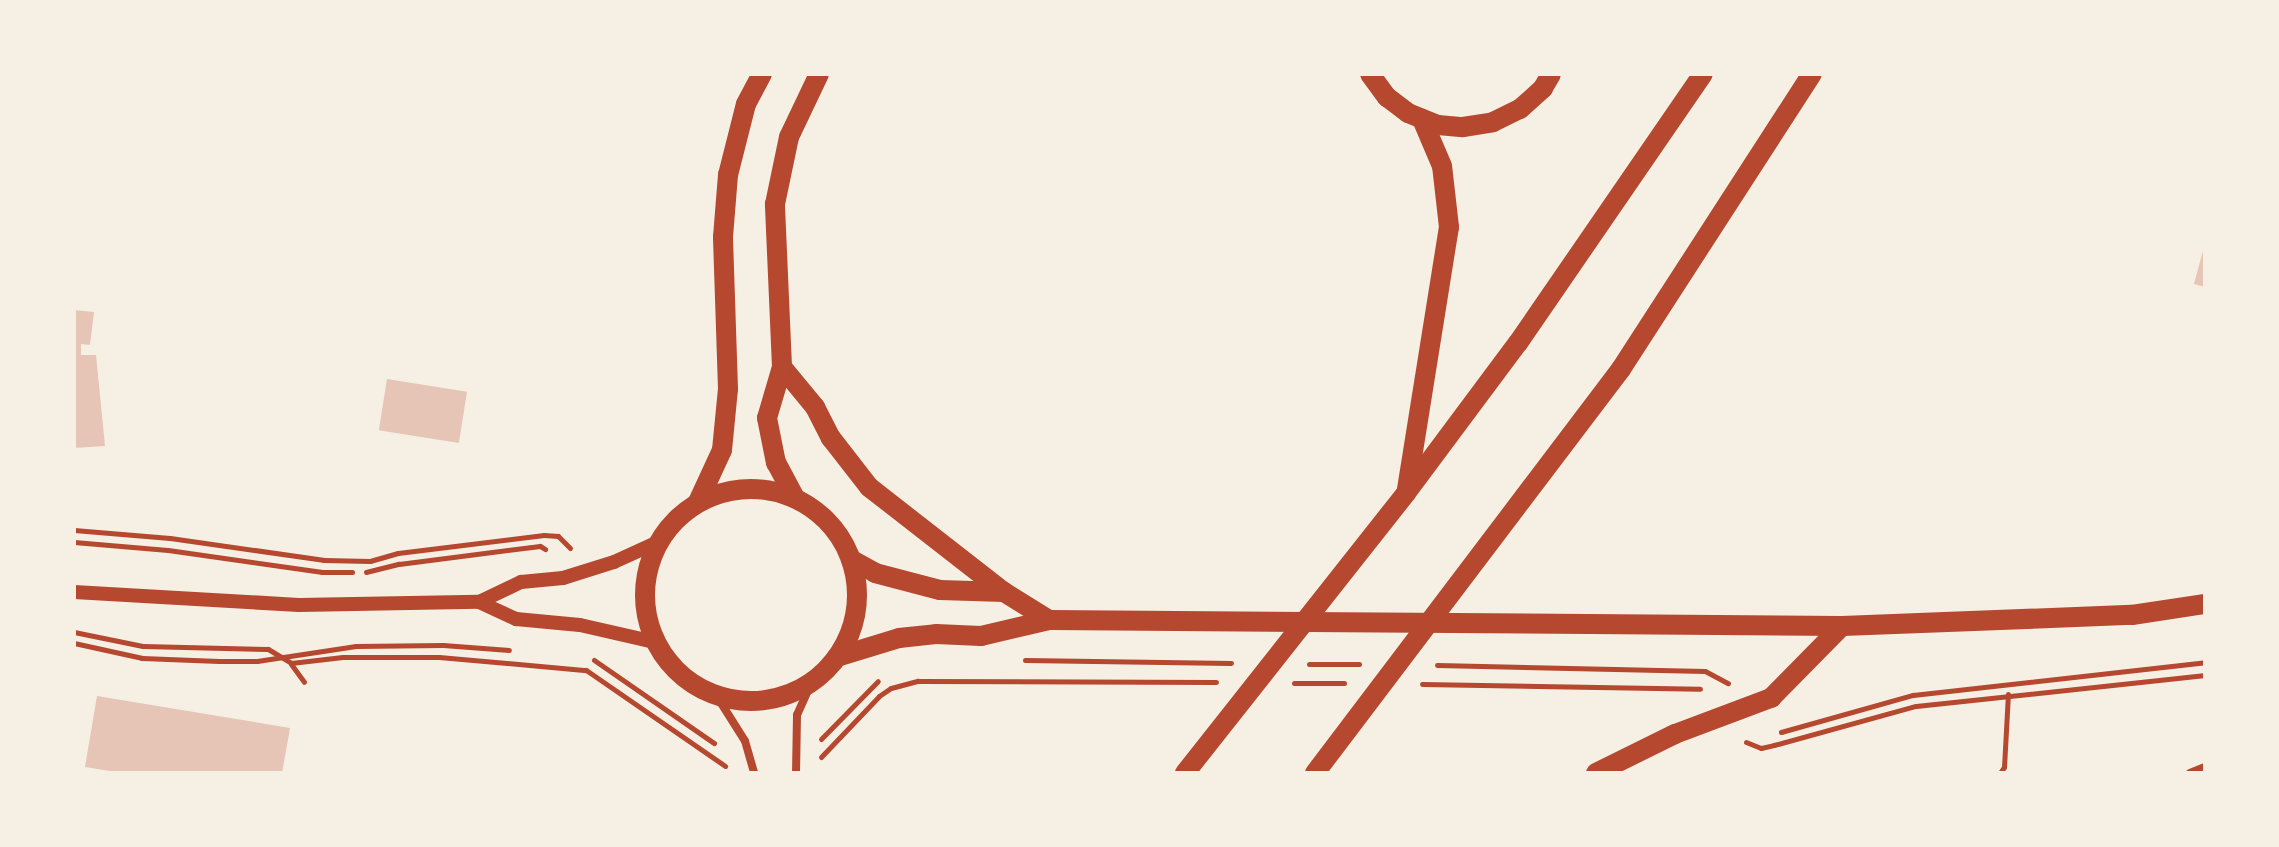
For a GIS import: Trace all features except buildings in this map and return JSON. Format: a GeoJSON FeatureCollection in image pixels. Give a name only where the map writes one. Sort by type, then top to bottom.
{"type":"FeatureCollection","features":[{"type":"Feature","properties":{"kind":"main road"},"geometry":{"type":"LineString","coordinates":[[698,502],[722,450],[728,389],[723,237],[728,175],[746,104],[762,74]]}},
{"type":"Feature","properties":{"kind":"main road"},"geometry":{"type":"LineString","coordinates":[[795,498],[776,463],[767,418],[782,367],[775,204],[789,137],[819,74]]}},
{"type":"Feature","properties":{"kind":"main road"},"geometry":{"type":"LineString","coordinates":[[1370,74],[1387,97],[1422,119],[1463,127],[1493,122],[1520,109],[1543,88],[1551,74]]}},
{"type":"Feature","properties":{"kind":"main road"},"geometry":{"type":"LineString","coordinates":[[1185,773],[1406,493],[1518,343],[1703,74]]}},
{"type":"Feature","properties":{"kind":"main road"},"geometry":{"type":"LineString","coordinates":[[1315,773],[1621,369],[1812,74]]}},
{"type":"Feature","properties":{"kind":"main road"},"geometry":{"type":"LineString","coordinates":[[1406,493],[1449,227],[1442,166],[1422,119]]}},
{"type":"Feature","properties":{"kind":"main road"},"geometry":{"type":"LineString","coordinates":[[782,367],[815,407],[831,438],[869,487],[1004,592],[1049,620]]}},
{"type":"Feature","properties":{"kind":"main road"},"geometry":{"type":"LineString","coordinates":[[763,489],[795,498],[820,513],[839,534],[852,560],[856,604],[852,627],[837,657],[811,683],[781,697],[748,701],[716,695],[691,683],[671,665],[655,642],[645,609],[646,574],[658,542],[676,519],[698,502],[730,490],[763,489]]}},
{"type":"Feature","properties":{"kind":"main road"},"geometry":{"type":"LineString","coordinates":[[852,560],[875,573],[940,590],[1004,592]]}},
{"type":"Feature","properties":{"kind":"main road"},"geometry":{"type":"LineString","coordinates":[[837,657],[899,638],[936,634],[981,636],[1049,620],[1842,626],[2132,615],[2205,604]]}},
{"type":"Feature","properties":{"kind":"main road"},"geometry":{"type":"LineString","coordinates":[[1596,773],[1675,734],[1771,698],[1842,626]]}},
{"type":"Feature","properties":{"kind":"street"},"geometry":{"type":"LineString","coordinates":[[74,592],[299,605],[479,602],[521,582],[577,574],[614,562],[658,542]]}},
{"type":"Feature","properties":{"kind":"street"},"geometry":{"type":"LineString","coordinates":[[479,602],[516,619],[560,622],[627,633],[655,642]]}},
{"type":"Feature","properties":{"kind":"street"},"geometry":{"type":"LineString","coordinates":[[796,773],[797,715],[811,683]]}},
{"type":"Feature","properties":{"kind":"street"},"geometry":{"type":"LineString","coordinates":[[716,695],[745,741],[754,771]]}},
{"type":"Feature","properties":{"kind":"street"},"geometry":{"type":"LineString","coordinates":[[2190,773],[2205,767]]}},
{"type":"Feature","properties":{"kind":"path"},"geometry":{"type":"LineString","coordinates":[[74,530],[170,538],[324,560],[370,561],[398,553],[558,536],[570,548],[577,574]]}},
{"type":"Feature","properties":{"kind":"path"},"geometry":{"type":"LineString","coordinates":[[74,542],[168,550],[334,572],[370,572],[399,564],[540,546],[552,556],[557,579]]}},
{"type":"Feature","properties":{"kind":"path"},"geometry":{"type":"LineString","coordinates":[[557,666],[560,622]]}},
{"type":"Feature","properties":{"kind":"path"},"geometry":{"type":"LineString","coordinates":[[74,632],[143,646],[268,649],[291,663],[304,682]]}},
{"type":"Feature","properties":{"kind":"path"},"geometry":{"type":"LineString","coordinates":[[74,643],[142,658],[257,661],[356,646],[443,645],[515,650]]}},
{"type":"Feature","properties":{"kind":"path"},"geometry":{"type":"LineString","coordinates":[[291,663],[343,657],[439,657],[586,670],[725,766],[754,771]]}},
{"type":"Feature","properties":{"kind":"path"},"geometry":{"type":"LineString","coordinates":[[1072,661],[1247,663]]}},
{"type":"Feature","properties":{"kind":"path"},"geometry":{"type":"LineString","coordinates":[[1421,665],[1705,671],[1718,675],[1738,691],[1755,729],[1772,734],[1913,695],[2205,662]]}},
{"type":"Feature","properties":{"kind":"path"},"geometry":{"type":"LineString","coordinates":[[1294,664],[1374,665]]}},
{"type":"Feature","properties":{"kind":"path"},"geometry":{"type":"LineString","coordinates":[[1406,684],[1705,689],[1735,736],[1761,748],[1916,706],[2205,675]]}},
{"type":"Feature","properties":{"kind":"path"},"geometry":{"type":"LineString","coordinates":[[796,762],[825,755],[868,705],[891,688],[918,681],[1231,682]]}},
{"type":"Feature","properties":{"kind":"path"},"geometry":{"type":"LineString","coordinates":[[1279,683],[1358,684]]}},
{"type":"Feature","properties":{"kind":"path"},"geometry":{"type":"LineString","coordinates":[[2000,773],[2004,767],[2008,694]]}}]}
